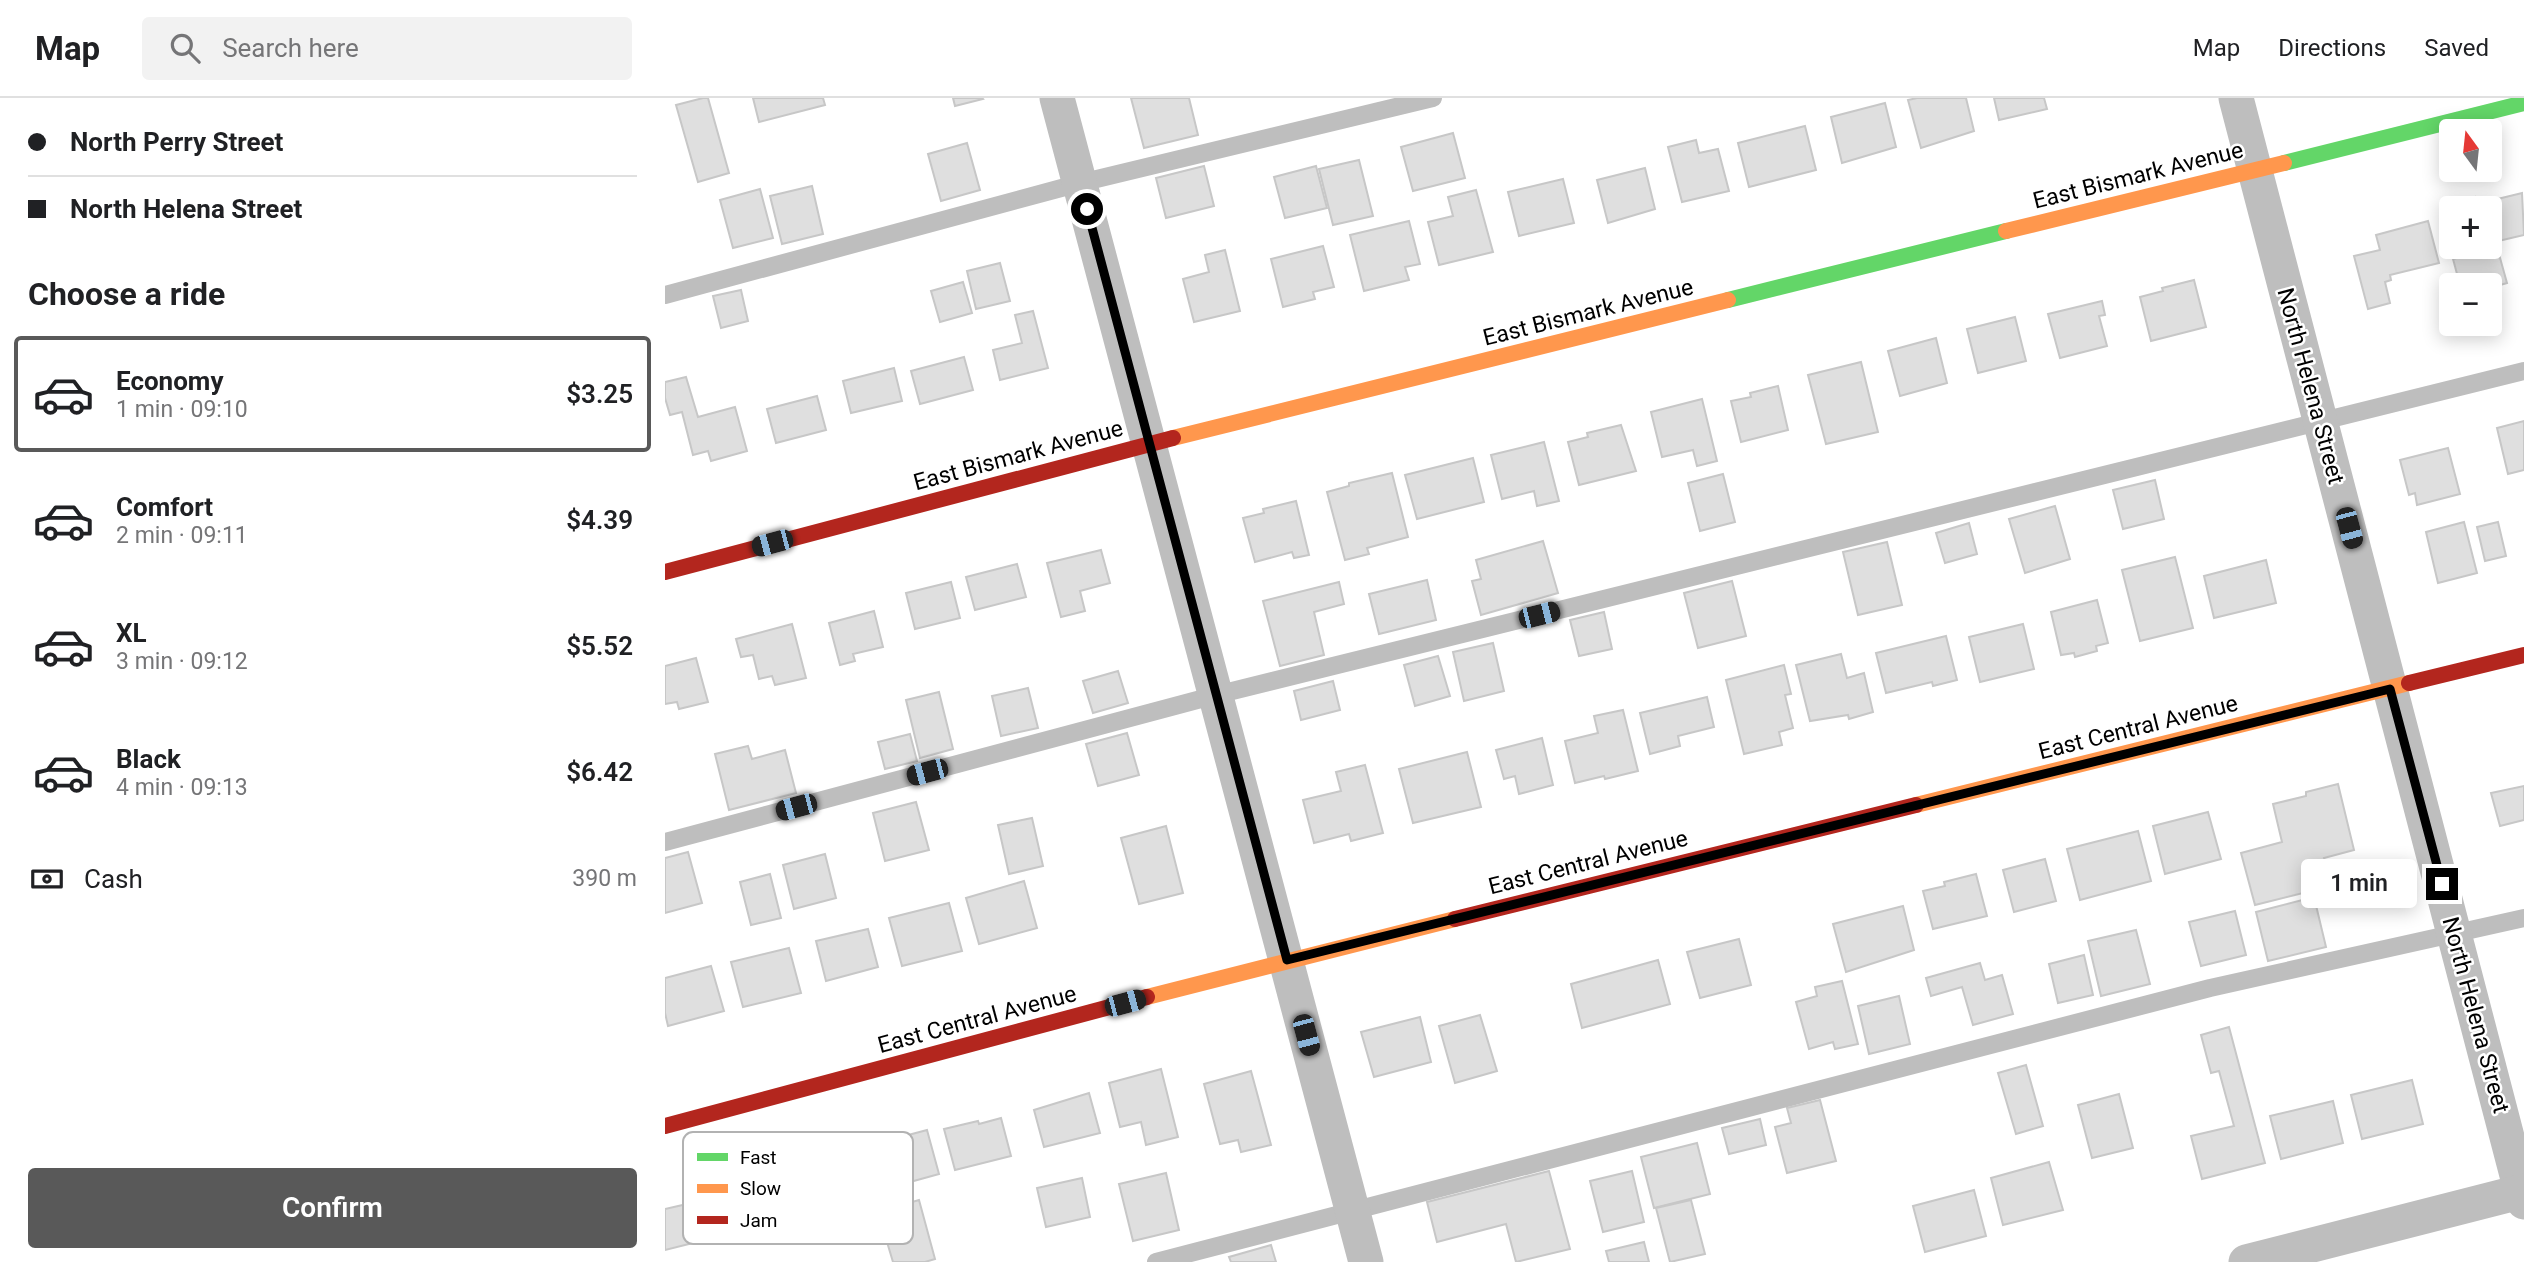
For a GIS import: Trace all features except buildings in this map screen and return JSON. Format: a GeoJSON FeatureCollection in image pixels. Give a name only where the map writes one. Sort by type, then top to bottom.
{"type":"FeatureCollection","features":[{"type":"Feature","properties":{"kind":"street"},"geometry":{"type":"LineString","coordinates":[[1057,98],[1366,1262]]}},
{"type":"Feature","properties":{"kind":"street","name":"North Helena Street"},"geometry":{"type":"LineString","coordinates":[[2236,98],[2523,1195]]}},
{"type":"Feature","properties":{"kind":"street","name":"East Bismark Avenue"},"geometry":{"type":"LineString","coordinates":[[665,572],[1149,444],[2524,103]]}},
{"type":"Feature","properties":{"kind":"street","name":"East Central Avenue"},"geometry":{"type":"LineString","coordinates":[[665,1126],[1287,960],[2524,655]]}},
{"type":"Feature","properties":{"kind":"street"},"geometry":{"type":"LineString","coordinates":[[2246,1262],[2523,1195]]}},
{"type":"Feature","properties":{"kind":"lane"},"geometry":{"type":"LineString","coordinates":[[665,295],[1080,183],[1433,98]]}},
{"type":"Feature","properties":{"kind":"lane"},"geometry":{"type":"LineString","coordinates":[[665,842],[1216,695],[2524,371]]}},
{"type":"Feature","properties":{"kind":"lane"},"geometry":{"type":"LineString","coordinates":[[1156,1262],[2210,988],[2524,918]]}},
{"type":"Feature","properties":{"kind":"traffic: fast"},"geometry":{"type":"LineString","coordinates":[[2284,163],[2524,103]]}},
{"type":"Feature","properties":{"kind":"traffic: fast"},"geometry":{"type":"LineString","coordinates":[[1728,300],[2006,231]]}},
{"type":"Feature","properties":{"kind":"traffic: slow"},"geometry":{"type":"LineString","coordinates":[[2006,231],[2284,163]]}},
{"type":"Feature","properties":{"kind":"traffic: slow"},"geometry":{"type":"LineString","coordinates":[[1173,438],[1728,300]]}},
{"type":"Feature","properties":{"kind":"traffic: slow"},"geometry":{"type":"LineString","coordinates":[[1916,805],[2409,683]]}},
{"type":"Feature","properties":{"kind":"traffic: slow"},"geometry":{"type":"LineString","coordinates":[[1147,997],[1455,919]]}},
{"type":"Feature","properties":{"kind":"traffic: jam"},"geometry":{"type":"LineString","coordinates":[[665,572],[1173,438]]}},
{"type":"Feature","properties":{"kind":"traffic: jam"},"geometry":{"type":"LineString","coordinates":[[2409,683],[2524,655]]}},
{"type":"Feature","properties":{"kind":"traffic: jam"},"geometry":{"type":"LineString","coordinates":[[1455,919],[1916,805]]}},
{"type":"Feature","properties":{"kind":"traffic: jam"},"geometry":{"type":"LineString","coordinates":[[665,1126],[1147,997]]}},
{"type":"Feature","properties":{"kind":"route"},"geometry":{"type":"LineString","coordinates":[[1087,209],[1287,960],[2390,689],[2442,884]]}}]}
